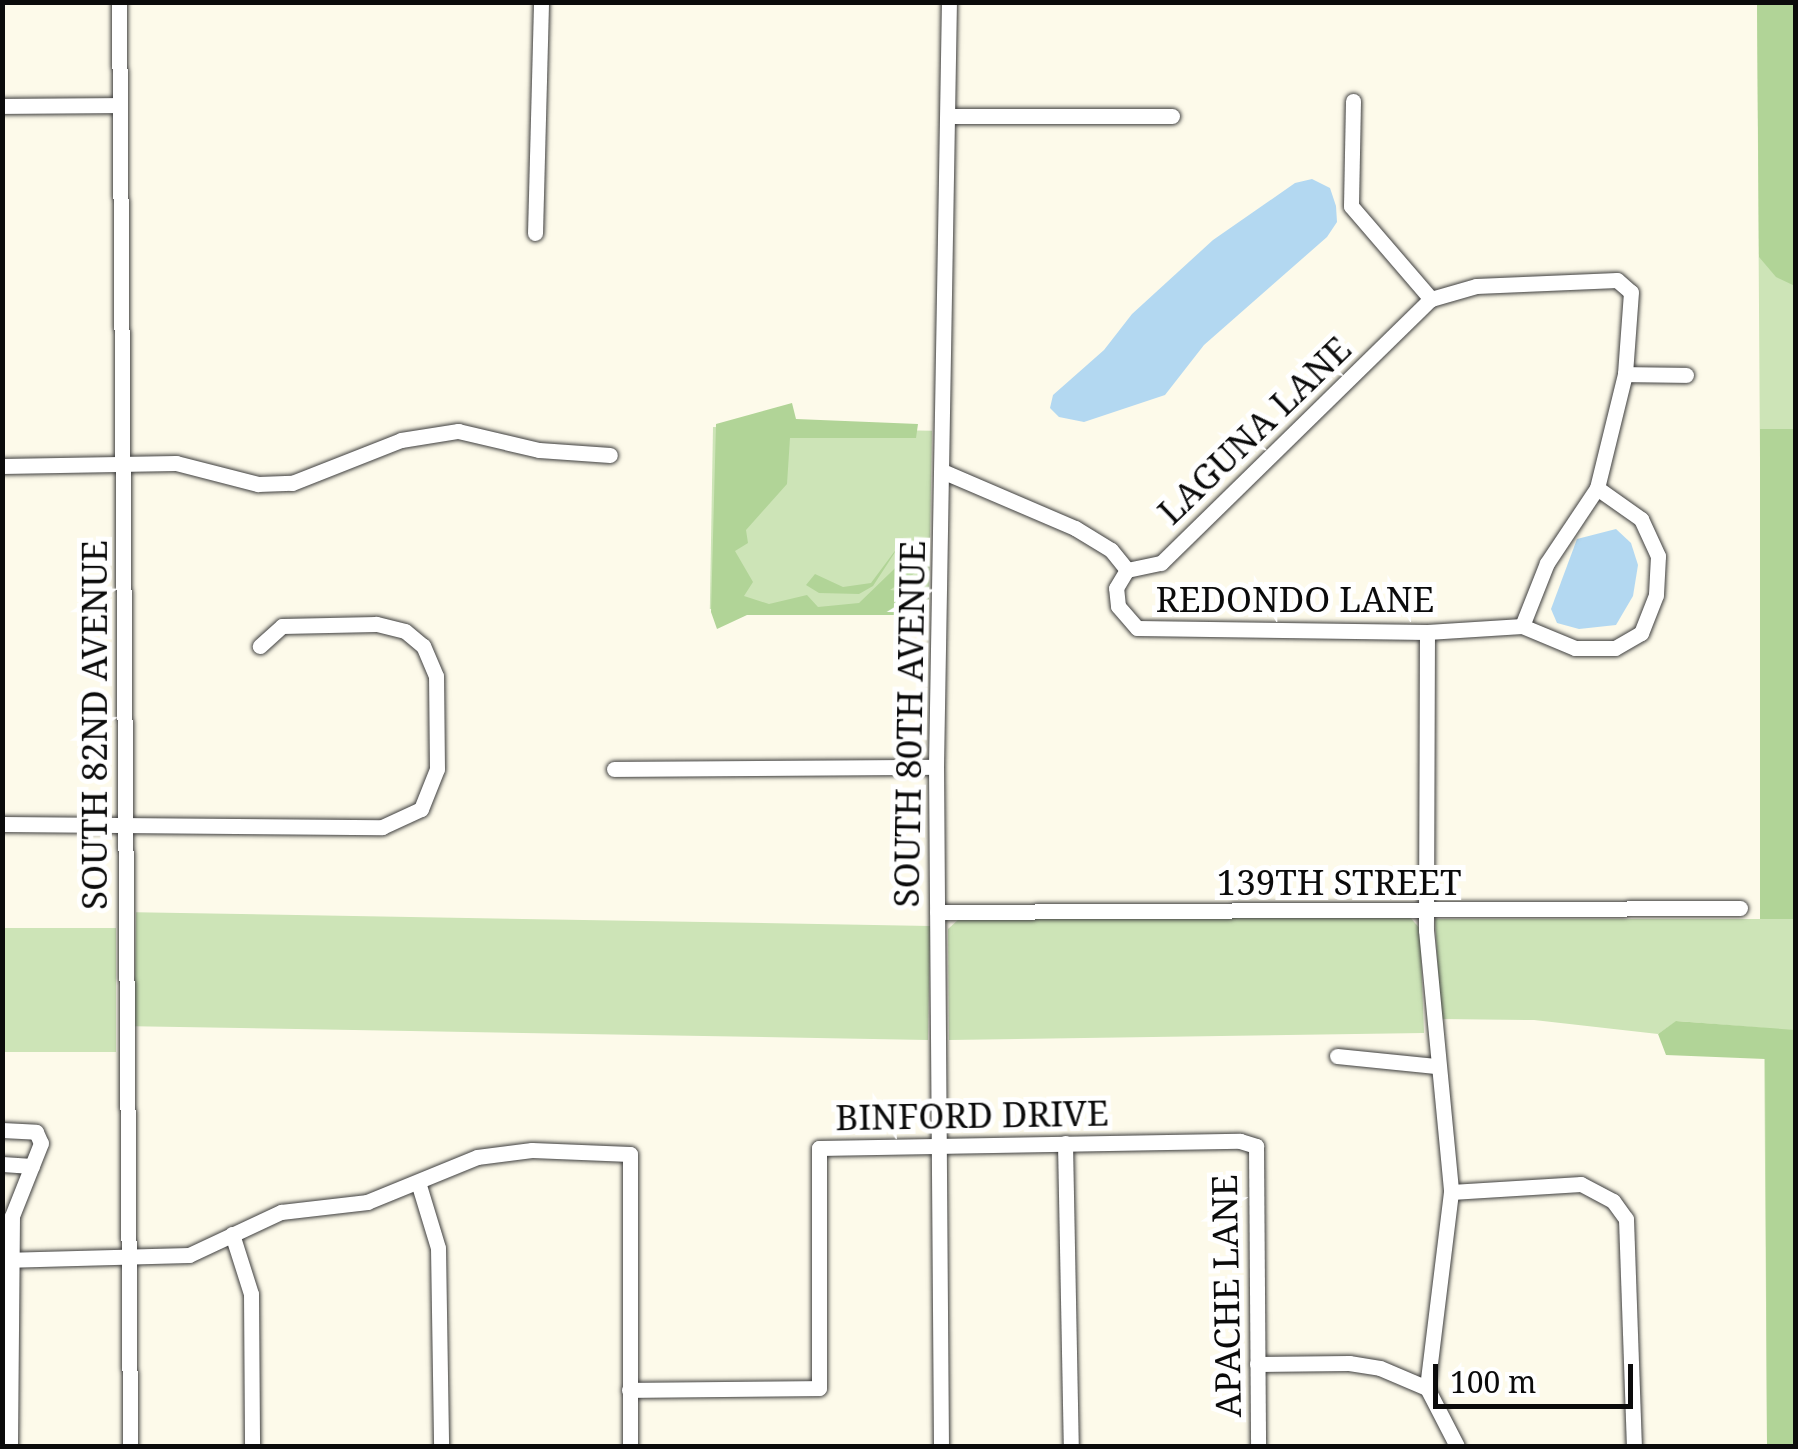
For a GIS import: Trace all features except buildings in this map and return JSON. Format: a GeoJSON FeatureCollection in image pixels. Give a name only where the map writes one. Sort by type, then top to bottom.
{"type":"FeatureCollection","features":[{"type":"Feature","properties":{"kind":"street","name":"SOUTH 82ND AVENUE"},"geometry":{"type":"LineString","coordinates":[[119,2],[130,1446]]}},
{"type":"Feature","properties":{"kind":"street"},"geometry":{"type":"LineString","coordinates":[[535,233],[541,2]]}},
{"type":"Feature","properties":{"kind":"street","name":"SOUTH 80TH AVENUE"},"geometry":{"type":"LineString","coordinates":[[940,1446],[936,767],[949,2]]}},
{"type":"Feature","properties":{"kind":"street"},"geometry":{"type":"LineString","coordinates":[[1353,100],[1351,206],[1430,299]]}},
{"type":"Feature","properties":{"kind":"street"},"geometry":{"type":"LineString","coordinates":[[2,106],[119,105]]}},
{"type":"Feature","properties":{"kind":"street"},"geometry":{"type":"LineString","coordinates":[[948,116],[1172,116]]}},
{"type":"Feature","properties":{"kind":"street","name":"LAGUNA LANE"},"geometry":{"type":"LineString","coordinates":[[1127,570],[1161,562],[1430,299],[1476,286],[1617,280],[1631,292],[1634,317],[1625,374]]}},
{"type":"Feature","properties":{"kind":"street"},"geometry":{"type":"LineString","coordinates":[[1522,626],[1547,563],[1597,488],[1625,374],[1686,374]]}},
{"type":"Feature","properties":{"kind":"street"},"geometry":{"type":"LineString","coordinates":[[2,466],[176,463],[258,484],[292,482],[401,440],[458,431],[539,450],[610,455]]}},
{"type":"Feature","properties":{"kind":"street"},"geometry":{"type":"LineString","coordinates":[[942,472],[1075,528],[1111,550],[1127,570]]}},
{"type":"Feature","properties":{"kind":"street","name":"REDONDO LANE"},"geometry":{"type":"LineString","coordinates":[[1127,570],[1116,588],[1118,606],[1138,628],[1428,632],[1522,626],[1576,648],[1614,648],[1641,633],[1656,595],[1658,556],[1641,518],[1597,488]]}},
{"type":"Feature","properties":{"kind":"street"},"geometry":{"type":"LineString","coordinates":[[2,824],[382,828],[403,822],[427,802],[437,770],[436,676],[414,638],[376,624],[282,626],[260,646]]}},
{"type":"Feature","properties":{"kind":"street"},"geometry":{"type":"LineString","coordinates":[[1428,632],[1426,913],[1435,1066],[1451,1192],[1427,1388],[1458,1446]]}},
{"type":"Feature","properties":{"kind":"street"},"geometry":{"type":"LineString","coordinates":[[614,770],[936,767]]}},
{"type":"Feature","properties":{"kind":"street","name":"139TH STREET"},"geometry":{"type":"LineString","coordinates":[[938,912],[1426,913],[1740,908]]}},
{"type":"Feature","properties":{"kind":"street"},"geometry":{"type":"LineString","coordinates":[[1336,1056],[1435,1066]]}},
{"type":"Feature","properties":{"kind":"street"},"geometry":{"type":"LineString","coordinates":[[2,1130],[36,1132],[41,1144],[12,1216],[6,1260],[10,1446]]}},
{"type":"Feature","properties":{"kind":"street"},"geometry":{"type":"LineString","coordinates":[[1065,1143],[1072,1446]]}},
{"type":"Feature","properties":{"kind":"street","name":"BINFORD DRIVE"},"geometry":{"type":"LineString","coordinates":[[629,1390],[820,1388],[818,1148],[1065,1143],[1256,1146]]}},
{"type":"Feature","properties":{"kind":"street","name":"APACHE LANE"},"geometry":{"type":"LineString","coordinates":[[1256,1146],[1258,1446]]}},
{"type":"Feature","properties":{"kind":"street"},"geometry":{"type":"LineString","coordinates":[[6,1260],[129,1260],[189,1255],[281,1212],[368,1202],[495,1154],[630,1154],[630,1446]]}},
{"type":"Feature","properties":{"kind":"street"},"geometry":{"type":"LineString","coordinates":[[2,1164],[32,1166]]}},
{"type":"Feature","properties":{"kind":"street"},"geometry":{"type":"LineString","coordinates":[[418,1182],[438,1248],[441,1446]]}},
{"type":"Feature","properties":{"kind":"street"},"geometry":{"type":"LineString","coordinates":[[1451,1192],[1581,1184],[1614,1201],[1626,1219],[1634,1446]]}},
{"type":"Feature","properties":{"kind":"street"},"geometry":{"type":"LineString","coordinates":[[232,1234],[251,1294],[252,1446]]}},
{"type":"Feature","properties":{"kind":"street"},"geometry":{"type":"LineString","coordinates":[[1257,1364],[1380,1368],[1427,1388]]}},
{"type":"Feature","properties":{"kind":"green space"},"geometry":{"type":"Polygon","coordinates":[[[1757,3],[1795,3],[1795,1446],[1767,1446],[1764,1028],[1677,1021],[1658,1034],[1534,1020],[1441,1019],[1435,919],[1763,919],[1757,3]]]}},
{"type":"Feature","properties":{"kind":"green space"},"geometry":{"type":"Polygon","coordinates":[[[1757,3],[1795,3],[1795,286],[1776,277],[1759,257],[1757,3]]]}},
{"type":"Feature","properties":{"kind":"green space"},"geometry":{"type":"Polygon","coordinates":[[[792,403],[796,419],[918,424],[916,438],[790,438],[787,484],[746,530],[748,543],[735,551],[753,582],[744,596],[769,604],[807,595],[818,607],[859,603],[919,545],[915,573],[890,590],[908,592],[907,615],[747,615],[717,629],[711,612],[716,424],[792,403]]]}},
{"type":"Feature","properties":{"kind":"green space"},"geometry":{"type":"Polygon","coordinates":[[[713,427],[932,431],[929,613],[710,609],[713,427]]]}},
{"type":"Feature","properties":{"kind":"green space"},"geometry":{"type":"Polygon","coordinates":[[[1760,429],[1795,429],[1795,919],[1760,919],[1760,429]]]}},
{"type":"Feature","properties":{"kind":"green space"},"geometry":{"type":"Polygon","coordinates":[[[903,540],[873,586],[859,594],[819,593],[806,585],[815,574],[843,587],[871,583],[903,540]]]}},
{"type":"Feature","properties":{"kind":"green space"},"geometry":{"type":"Polygon","coordinates":[[[136,912],[930,926],[928,1040],[134,1026],[136,912]]]}},
{"type":"Feature","properties":{"kind":"green space"},"geometry":{"type":"Polygon","coordinates":[[[1410,917],[1420,929],[1424,1033],[949,1040],[948,929],[959,919],[1410,917]]]}},
{"type":"Feature","properties":{"kind":"green space"},"geometry":{"type":"Polygon","coordinates":[[[3,928],[116,928],[116,1052],[3,1052],[3,928]]]}},
{"type":"Feature","properties":{"kind":"green space"},"geometry":{"type":"Polygon","coordinates":[[[1676,1021],[1795,1030],[1795,1446],[1767,1446],[1765,1059],[1666,1055],[1658,1034],[1676,1021]]]}},
{"type":"Feature","properties":{"kind":"water"},"geometry":{"type":"Polygon","coordinates":[[[1312,179],[1330,188],[1336,206],[1337,222],[1327,237],[1204,345],[1165,395],[1084,422],[1059,417],[1050,408],[1053,395],[1104,350],[1132,314],[1213,240],[1295,183],[1312,179]]]}},
{"type":"Feature","properties":{"kind":"water"},"geometry":{"type":"Polygon","coordinates":[[[1616,529],[1631,543],[1638,565],[1633,596],[1616,625],[1579,629],[1557,623],[1551,609],[1577,539],[1616,529]]]}}]}
